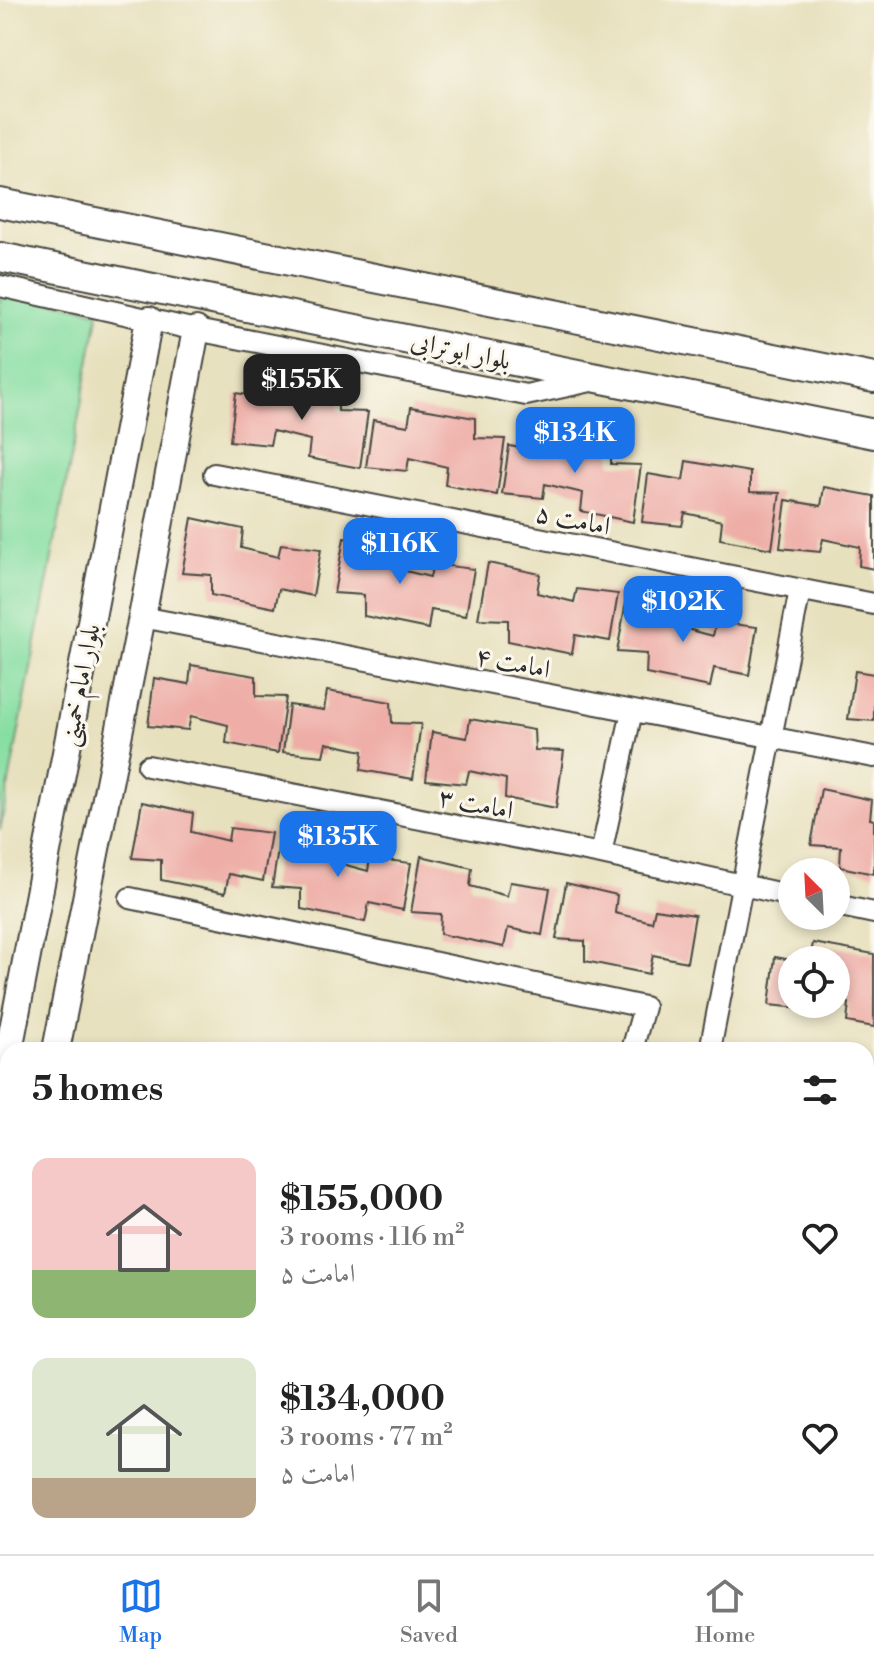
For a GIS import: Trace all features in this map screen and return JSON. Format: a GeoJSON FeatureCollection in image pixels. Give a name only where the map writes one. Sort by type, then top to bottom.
{"type":"FeatureCollection","features":[{"type":"Feature","properties":{"kind":"main road","name":"بلوار ابوترابی"},"geometry":{"type":"LineString","coordinates":[[0,203],[874,378]]}},
{"type":"Feature","properties":{"kind":"main road","name":"بلوار ابوترابی"},"geometry":{"type":"LineString","coordinates":[[0,257],[874,434]]}},
{"type":"Feature","properties":{"kind":"street"},"geometry":{"type":"LineString","coordinates":[[0,286],[196,330],[526,395],[601,378]]}},
{"type":"Feature","properties":{"kind":"street","name":"بلوار امام خمینی"},"geometry":{"type":"LineString","coordinates":[[14,1042],[149,320]]}},
{"type":"Feature","properties":{"kind":"street","name":"بلوار امام خمینی"},"geometry":{"type":"LineString","coordinates":[[58,1042],[196,330]]}},
{"type":"Feature","properties":{"kind":"street","name":"امامت ۵"},"geometry":{"type":"LineString","coordinates":[[214,474],[874,604]]}},
{"type":"Feature","properties":{"kind":"street"},"geometry":{"type":"LineString","coordinates":[[717,1042],[742,885],[800,590]]}},
{"type":"Feature","properties":{"kind":"street","name":"امامت ۴"},"geometry":{"type":"LineString","coordinates":[[142,617],[874,757]]}},
{"type":"Feature","properties":{"kind":"street"},"geometry":{"type":"LineString","coordinates":[[601,854],[632,711]]}},
{"type":"Feature","properties":{"kind":"street","name":"امامت ۳"},"geometry":{"type":"LineString","coordinates":[[148,766],[601,854],[778,893]]}},
{"type":"Feature","properties":{"kind":"street"},"geometry":{"type":"LineString","coordinates":[[130,898],[644,1007],[634,1042]]}},
{"type":"Feature","properties":{"kind":"street"},"geometry":{"type":"LineString","coordinates":[[850,908],[874,913]]}},
{"type":"Feature","properties":{"kind":"green space"},"geometry":{"type":"Polygon","coordinates":[[[0,291],[99,311],[0,830],[0,291]]]}},
{"type":"Feature","properties":{"kind":"building"},"geometry":{"type":"Polygon","coordinates":[[[274,380],[338,391],[338,411],[368,412],[360,468],[308,458],[310,440],[273,431],[270,445],[230,441],[236,393],[271,399],[274,380]]]}},
{"type":"Feature","properties":{"kind":"building"},"geometry":{"type":"Polygon","coordinates":[[[411,407],[475,418],[475,438],[505,439],[497,495],[445,485],[447,467],[409,458],[407,471],[366,467],[373,420],[408,426],[411,407]]]}},
{"type":"Feature","properties":{"kind":"building"},"geometry":{"type":"Polygon","coordinates":[[[547,433],[611,444],[611,464],[641,465],[633,522],[581,511],[583,493],[545,484],[543,498],[502,494],[509,446],[544,452],[547,433]]]}},
{"type":"Feature","properties":{"kind":"building"},"geometry":{"type":"Polygon","coordinates":[[[686,461],[750,472],[750,492],[780,493],[772,549],[720,539],[722,521],[685,513],[682,526],[642,522],[648,474],[683,480],[686,461]]]}},
{"type":"Feature","properties":{"kind":"building"},"geometry":{"type":"Polygon","coordinates":[[[824,487],[874,496],[874,569],[859,566],[860,547],[823,539],[820,552],[780,548],[786,500],[821,506],[824,487]]]}},
{"type":"Feature","properties":{"kind":"building"},"geometry":{"type":"Polygon","coordinates":[[[192,518],[243,529],[241,548],[278,557],[281,544],[321,549],[313,596],[279,589],[275,608],[211,595],[211,575],[182,573],[192,518]]]}},
{"type":"Feature","properties":{"kind":"building"},"geometry":{"type":"Polygon","coordinates":[[[344,538],[396,549],[393,568],[430,577],[433,564],[474,569],[466,616],[431,610],[428,629],[364,616],[364,595],[334,593],[344,538]]]}},
{"type":"Feature","properties":{"kind":"building"},"geometry":{"type":"Polygon","coordinates":[[[488,563],[540,574],[537,593],[574,602],[577,589],[618,594],[610,641],[575,635],[572,654],[508,641],[508,620],[478,619],[488,563]]]}},
{"type":"Feature","properties":{"kind":"building"},"geometry":{"type":"Polygon","coordinates":[[[627,596],[678,607],[676,626],[713,636],[716,622],[757,627],[749,675],[714,668],[710,687],[646,674],[647,654],[617,652],[627,596]]]}},
{"type":"Feature","properties":{"kind":"building"},"geometry":{"type":"Polygon","coordinates":[[[191,665],[256,676],[256,696],[286,697],[278,753],[226,743],[228,725],[191,716],[188,730],[148,726],[154,678],[189,684],[191,665]]]}},
{"type":"Feature","properties":{"kind":"building"},"geometry":{"type":"Polygon","coordinates":[[[855,671],[874,674],[874,721],[848,719],[855,671]]]}},
{"type":"Feature","properties":{"kind":"building"},"geometry":{"type":"Polygon","coordinates":[[[327,691],[391,702],[392,723],[421,724],[413,779],[361,770],[363,751],[326,743],[323,756],[283,752],[289,705],[324,710],[327,691]]]}},
{"type":"Feature","properties":{"kind":"building"},"geometry":{"type":"Polygon","coordinates":[[[470,719],[534,730],[535,750],[564,751],[556,808],[505,798],[506,779],[469,771],[466,784],[426,780],[432,732],[467,738],[470,719]]]}},
{"type":"Feature","properties":{"kind":"building"},"geometry":{"type":"Polygon","coordinates":[[[821,789],[872,800],[870,819],[874,820],[874,874],[850,869],[850,858],[840,858],[841,847],[811,845],[821,789]]]}},
{"type":"Feature","properties":{"kind":"building"},"geometry":{"type":"Polygon","coordinates":[[[142,802],[193,813],[191,832],[228,841],[230,828],[271,833],[263,881],[229,874],[225,893],[161,880],[161,860],[132,858],[142,802]]]}},
{"type":"Feature","properties":{"kind":"building"},"geometry":{"type":"Polygon","coordinates":[[[281,831],[333,843],[331,861],[368,871],[370,858],[411,863],[403,910],[369,903],[365,922],[301,909],[301,889],[272,887],[281,831]]]}},
{"type":"Feature","properties":{"kind":"building"},"geometry":{"type":"Polygon","coordinates":[[[421,856],[472,868],[470,886],[507,896],[510,882],[550,888],[542,935],[508,928],[504,947],[440,934],[441,914],[411,912],[421,856]]]}},
{"type":"Feature","properties":{"kind":"building"},"geometry":{"type":"Polygon","coordinates":[[[566,883],[617,895],[615,913],[652,922],[655,909],[695,915],[687,962],[653,955],[649,974],[585,961],[585,941],[556,939],[566,883]]]}},
{"type":"Feature","properties":{"kind":"building"},"geometry":{"type":"Polygon","coordinates":[[[850,950],[874,954],[874,1027],[847,1022],[850,1018],[850,950]]]}},
{"type":"Feature","properties":{"kind":"building"},"geometry":{"type":"Polygon","coordinates":[[[775,957],[778,958],[778,1006],[769,1005],[775,957]]]}}]}
